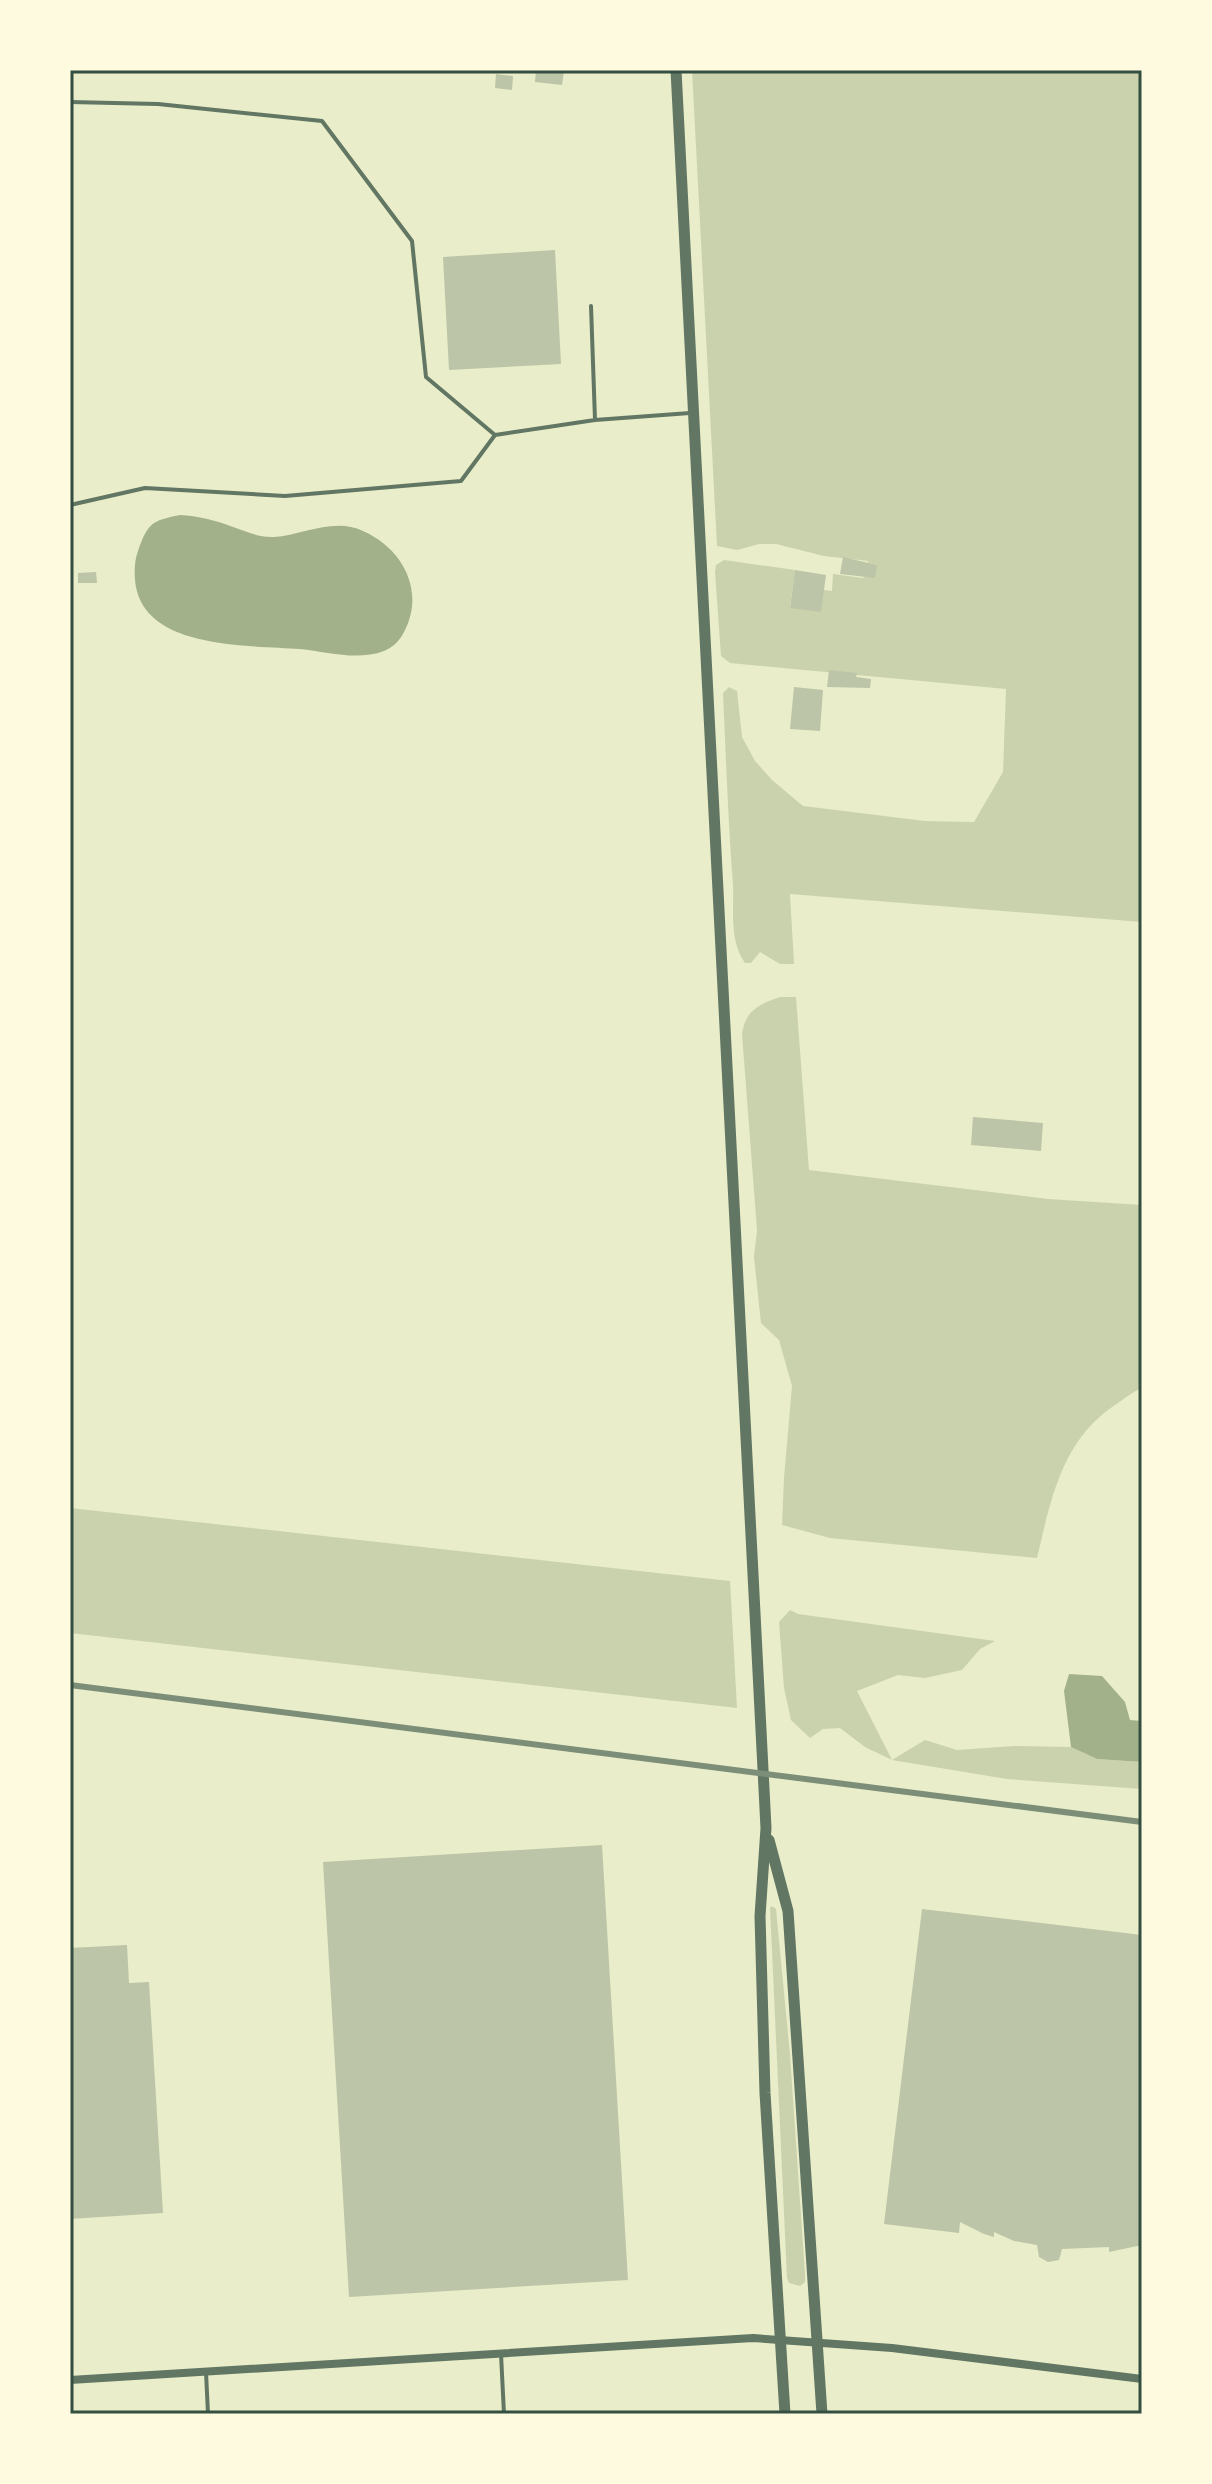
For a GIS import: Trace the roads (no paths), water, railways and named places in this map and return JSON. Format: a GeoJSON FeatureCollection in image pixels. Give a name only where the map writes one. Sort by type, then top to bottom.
{"type":"FeatureCollection","features":[{"type":"Feature","properties":{"kind":"street"},"geometry":{"type":"LineString","coordinates":[[676,70],[766,1828],[760,1916],[764,2079],[785,2414]]}},
{"type":"Feature","properties":{"kind":"street"},"geometry":{"type":"LineString","coordinates":[[766,1828],[788,1911],[822,2414]]}},
{"type":"Feature","properties":{"kind":"street"},"geometry":{"type":"LineString","coordinates":[[70,2380],[753,2338],[892,2348],[1142,2379]]}},
{"type":"Feature","properties":{"kind":"lane"},"geometry":{"type":"LineString","coordinates":[[70,102],[158,104],[322,121],[412,241],[426,377],[495,435]]}},
{"type":"Feature","properties":{"kind":"lane"},"geometry":{"type":"LineString","coordinates":[[591,306],[595,420]]}},
{"type":"Feature","properties":{"kind":"lane"},"geometry":{"type":"LineString","coordinates":[[70,505],[145,488],[285,496],[461,481],[495,435],[595,420],[693,413]]}},
{"type":"Feature","properties":{"kind":"lane"},"geometry":{"type":"LineString","coordinates":[[501,2354],[504,2414]]}},
{"type":"Feature","properties":{"kind":"lane"},"geometry":{"type":"LineString","coordinates":[[206,2372],[208,2414]]}},
{"type":"Feature","properties":{"kind":"railway"},"geometry":{"type":"LineString","coordinates":[[70,1685],[1142,1822]]}}]}
